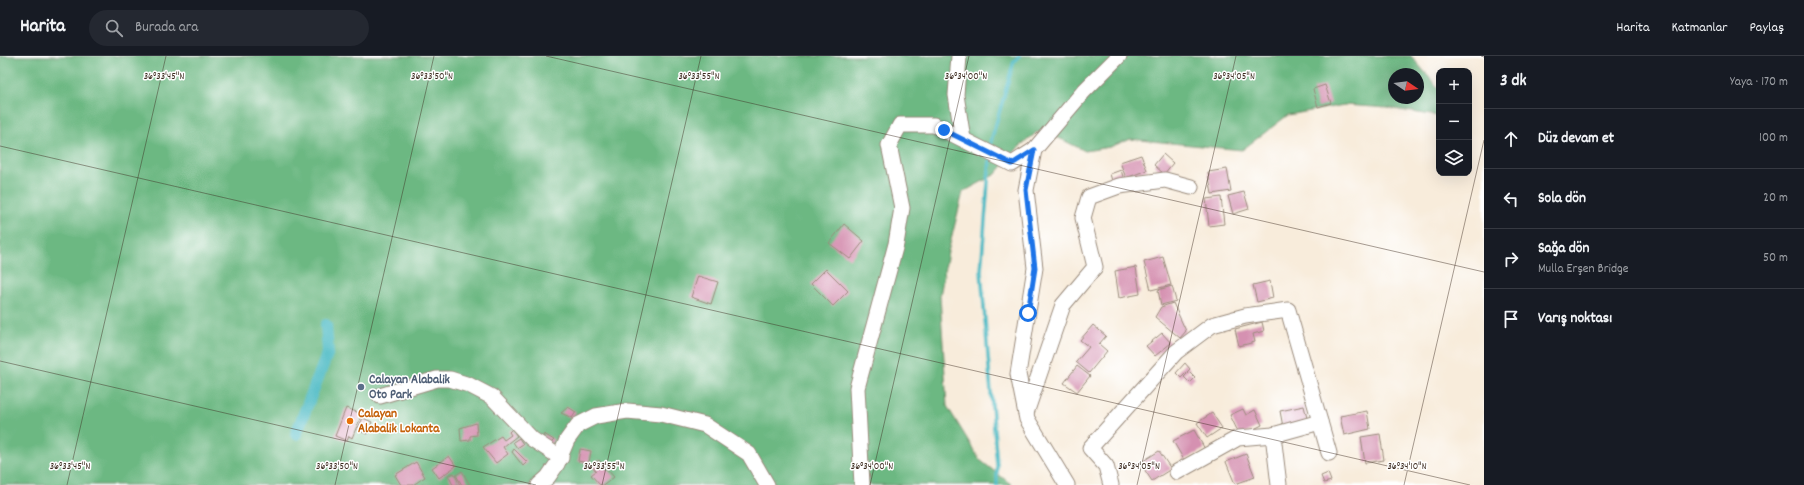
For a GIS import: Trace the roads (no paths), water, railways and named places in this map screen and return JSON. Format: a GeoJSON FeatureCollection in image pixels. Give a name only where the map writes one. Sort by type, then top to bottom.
{"type":"FeatureCollection","features":[{"type":"Feature","properties":{"kind":"street"},"geometry":{"type":"LineString","coordinates":[[959,56],[956,95],[963,139]]}},
{"type":"Feature","properties":{"kind":"street"},"geometry":{"type":"LineString","coordinates":[[862,485],[857,388],[896,244],[902,208],[889,145],[900,126],[934,125],[1012,164],[1034,150],[1084,91],[1117,58]]}},
{"type":"Feature","properties":{"kind":"street"},"geometry":{"type":"LineString","coordinates":[[1034,150],[1026,190],[1035,268],[1018,374],[1027,419],[1067,485]]}},
{"type":"Feature","properties":{"kind":"street"},"geometry":{"type":"LineString","coordinates":[[1026,414],[1063,305],[1095,267],[1083,218],[1089,197],[1119,186],[1165,180],[1190,187]]}},
{"type":"Feature","properties":{"kind":"street"},"geometry":{"type":"LineString","coordinates":[[1112,485],[1106,466],[1090,448],[1176,352],[1212,325],[1245,316],[1288,310],[1329,453]]}},
{"type":"Feature","properties":{"kind":"street"},"geometry":{"type":"LineString","coordinates":[[380,396],[437,378],[450,379],[469,385],[492,397],[532,439],[561,458]]}},
{"type":"Feature","properties":{"kind":"street"},"geometry":{"type":"LineString","coordinates":[[539,485],[548,477],[561,458],[568,440],[578,425],[596,416],[627,411],[661,414],[705,425],[749,454],[767,485]]}},
{"type":"Feature","properties":{"kind":"street"},"geometry":{"type":"LineString","coordinates":[[1177,472],[1238,438],[1273,435],[1320,422]]}},
{"type":"Feature","properties":{"kind":"street"},"geometry":{"type":"LineString","coordinates":[[1273,435],[1279,485]]}},
{"type":"Feature","properties":{"kind":"waterway"},"geometry":{"type":"LineString","coordinates":[[990,149],[1014,61],[1019,56]]}},
{"type":"Feature","properties":{"kind":"waterway"},"geometry":{"type":"LineString","coordinates":[[990,157],[981,271],[997,465],[997,485]]}},
{"type":"Feature","properties":{"kind":"waterway"},"geometry":{"type":"LineString","coordinates":[[296,434],[328,352],[326,325]]}},
{"type":"Feature","properties":{"kind":"place","name":"Calayan Alabalik Oto Park"},"geometry":{"type":"Point","coordinates":[361,387]}},
{"type":"Feature","properties":{"kind":"place","name":"Calayan Alabalik Lokanta"},"geometry":{"type":"Point","coordinates":[350,421]}}]}
